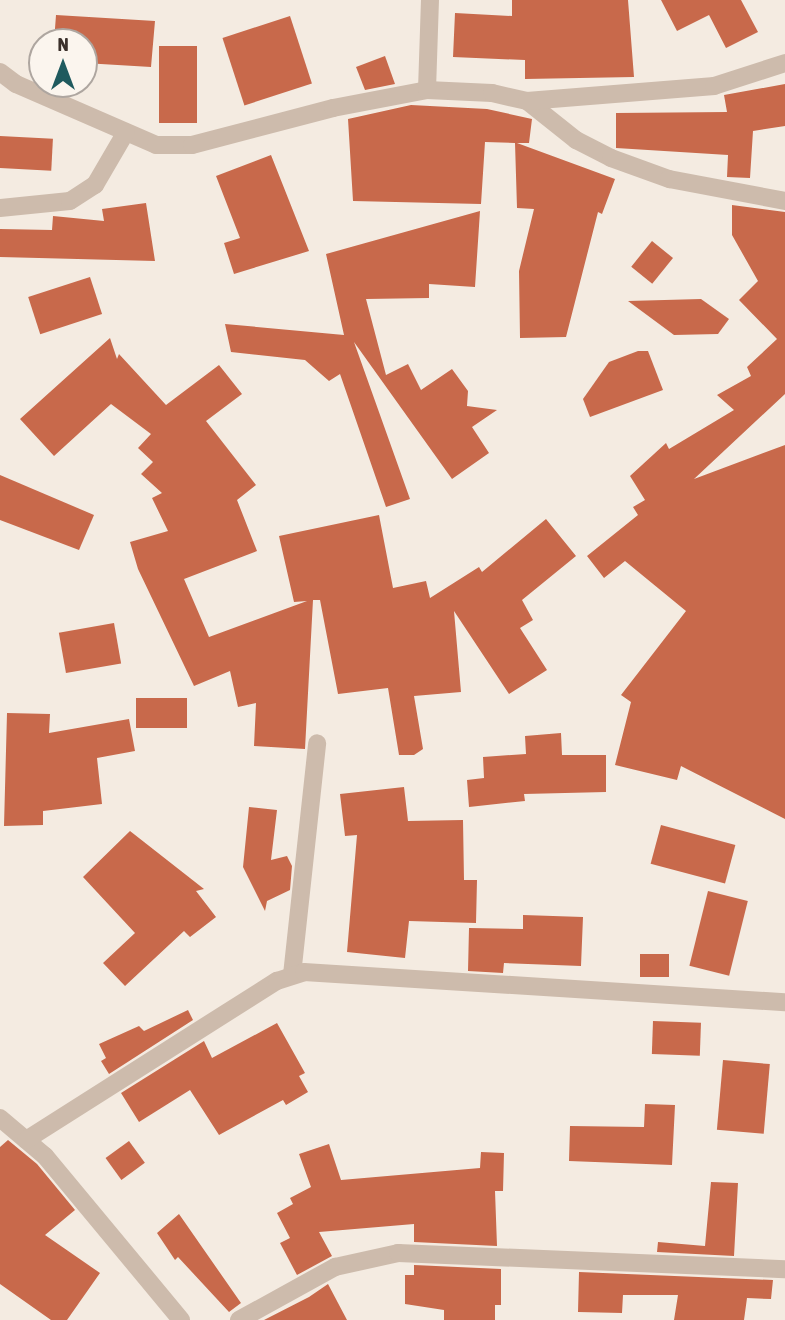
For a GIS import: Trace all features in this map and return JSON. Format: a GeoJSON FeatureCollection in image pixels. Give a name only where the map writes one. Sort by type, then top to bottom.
{"type":"FeatureCollection","features":[{"type":"Feature","properties":{"kind":"street"},"geometry":{"type":"LineString","coordinates":[[427,90],[430,0]]}},
{"type":"Feature","properties":{"kind":"street"},"geometry":{"type":"LineString","coordinates":[[0,72],[16,84],[156,145],[192,145],[333,107],[427,90],[492,93],[527,101],[714,86],[785,63]]}},
{"type":"Feature","properties":{"kind":"street"},"geometry":{"type":"LineString","coordinates":[[527,101],[576,140],[611,158],[668,179],[785,201]]}},
{"type":"Feature","properties":{"kind":"street"},"geometry":{"type":"LineString","coordinates":[[0,208],[70,201],[95,185],[126,132]]}},
{"type":"Feature","properties":{"kind":"street"},"geometry":{"type":"LineString","coordinates":[[292,975],[317,743]]}},
{"type":"Feature","properties":{"kind":"street"},"geometry":{"type":"LineString","coordinates":[[26,1140],[292,975],[323,973],[785,1002]]}},
{"type":"Feature","properties":{"kind":"street"},"geometry":{"type":"LineString","coordinates":[[0,1118],[26,1140],[123,1246],[181,1320]]}},
{"type":"Feature","properties":{"kind":"street"},"geometry":{"type":"LineString","coordinates":[[239,1320],[335,1267],[398,1253],[785,1269]]}},
{"type":"Feature","properties":{"kind":"building"},"geometry":{"type":"Polygon","coordinates":[[[512,0],[628,0],[634,77],[525,79],[525,60],[453,57],[455,13],[512,16],[512,0]]]}},
{"type":"Feature","properties":{"kind":"building"},"geometry":{"type":"Polygon","coordinates":[[[661,0],[741,0],[758,32],[726,48],[709,15],[677,31],[661,0]]]}},
{"type":"Feature","properties":{"kind":"building"},"geometry":{"type":"Polygon","coordinates":[[[56,15],[155,21],[151,67],[98,64],[98,28],[55,28],[56,15]]]}},
{"type":"Feature","properties":{"kind":"building"},"geometry":{"type":"Polygon","coordinates":[[[290,16],[312,84],[244,105],[222,38],[290,16]]]}},
{"type":"Feature","properties":{"kind":"building"},"geometry":{"type":"Polygon","coordinates":[[[159,46],[197,46],[197,123],[159,123],[159,46]]]}},
{"type":"Feature","properties":{"kind":"building"},"geometry":{"type":"Polygon","coordinates":[[[385,56],[395,84],[365,90],[356,67],[385,56]]]}},
{"type":"Feature","properties":{"kind":"building"},"geometry":{"type":"Polygon","coordinates":[[[785,84],[785,126],[753,131],[750,178],[727,177],[728,155],[616,148],[616,113],[727,112],[724,95],[785,84]]]}},
{"type":"Feature","properties":{"kind":"building"},"geometry":{"type":"Polygon","coordinates":[[[411,105],[487,109],[532,119],[529,143],[517,143],[615,179],[602,214],[598,212],[566,337],[520,338],[519,271],[534,209],[517,208],[515,143],[485,142],[481,204],[353,201],[348,119],[411,105]]]}},
{"type":"Feature","properties":{"kind":"building"},"geometry":{"type":"Polygon","coordinates":[[[0,136],[53,139],[51,171],[0,168],[0,136]]]}},
{"type":"Feature","properties":{"kind":"building"},"geometry":{"type":"Polygon","coordinates":[[[271,155],[309,251],[234,274],[224,243],[240,238],[216,176],[271,155]]]}},
{"type":"Feature","properties":{"kind":"building"},"geometry":{"type":"Polygon","coordinates":[[[146,203],[155,261],[0,257],[0,229],[52,230],[53,216],[104,221],[102,209],[146,203]]]}},
{"type":"Feature","properties":{"kind":"building"},"geometry":{"type":"Polygon","coordinates":[[[732,205],[785,212],[785,394],[694,479],[785,445],[785,819],[681,766],[677,780],[615,765],[631,702],[621,695],[686,611],[625,561],[604,578],[587,556],[638,515],[633,507],[645,500],[630,476],[666,443],[669,449],[734,410],[717,395],[751,376],[747,367],[777,339],[739,300],[758,281],[732,235],[732,205]]]}},
{"type":"Feature","properties":{"kind":"building"},"geometry":{"type":"Polygon","coordinates":[[[480,211],[475,287],[429,284],[429,298],[366,299],[386,375],[408,364],[421,390],[452,369],[468,391],[467,406],[497,410],[472,427],[489,453],[452,479],[354,342],[410,499],[386,507],[340,374],[329,381],[305,360],[231,352],[225,324],[344,335],[326,254],[480,211]]]}},
{"type":"Feature","properties":{"kind":"building"},"geometry":{"type":"Polygon","coordinates":[[[652,241],[673,258],[652,284],[631,267],[652,241]]]}},
{"type":"Feature","properties":{"kind":"building"},"geometry":{"type":"Polygon","coordinates":[[[90,277],[102,314],[40,334],[28,297],[90,277]]]}},
{"type":"Feature","properties":{"kind":"building"},"geometry":{"type":"Polygon","coordinates":[[[701,299],[729,319],[718,334],[674,335],[628,301],[701,299]]]}},
{"type":"Feature","properties":{"kind":"building"},"geometry":{"type":"Polygon","coordinates":[[[110,338],[117,359],[119,354],[166,405],[219,365],[242,394],[206,421],[256,485],[237,500],[257,551],[184,579],[209,637],[307,601],[294,602],[279,536],[379,515],[393,588],[426,581],[430,598],[479,567],[482,572],[546,519],[576,556],[522,600],[533,620],[520,628],[547,670],[509,694],[454,611],[461,692],[414,696],[423,749],[414,755],[399,755],[388,688],[338,694],[320,600],[313,600],[305,749],[254,746],[256,703],[238,707],[230,671],[194,686],[138,569],[130,542],[168,531],[152,498],[162,493],[141,474],[153,462],[138,448],[151,434],[111,404],[54,456],[20,419],[110,338]]]}},
{"type":"Feature","properties":{"kind":"building"},"geometry":{"type":"Polygon","coordinates":[[[638,351],[648,351],[663,390],[590,417],[583,399],[609,362],[638,351]]]}},
{"type":"Feature","properties":{"kind":"building"},"geometry":{"type":"Polygon","coordinates":[[[0,475],[94,515],[79,550],[0,520],[0,475]]]}},
{"type":"Feature","properties":{"kind":"building"},"geometry":{"type":"Polygon","coordinates":[[[114,623],[121,663],[66,673],[59,633],[114,623]]]}},
{"type":"Feature","properties":{"kind":"building"},"geometry":{"type":"Polygon","coordinates":[[[136,698],[187,698],[187,728],[136,728],[136,698]]]}},
{"type":"Feature","properties":{"kind":"building"},"geometry":{"type":"Polygon","coordinates":[[[7,713],[50,714],[49,733],[129,719],[135,751],[97,758],[102,804],[43,811],[43,825],[4,826],[7,713]]]}},
{"type":"Feature","properties":{"kind":"building"},"geometry":{"type":"Polygon","coordinates":[[[561,733],[562,755],[606,755],[606,792],[524,794],[525,801],[469,807],[467,780],[484,778],[483,757],[526,754],[525,736],[561,733]]]}},
{"type":"Feature","properties":{"kind":"building"},"geometry":{"type":"Polygon","coordinates":[[[404,787],[408,821],[463,820],[464,880],[477,880],[476,923],[409,921],[405,958],[347,952],[357,835],[345,836],[340,794],[404,787]]]}},
{"type":"Feature","properties":{"kind":"building"},"geometry":{"type":"Polygon","coordinates":[[[249,807],[277,810],[271,860],[287,856],[292,866],[290,890],[267,901],[265,911],[243,867],[249,807]]]}},
{"type":"Feature","properties":{"kind":"building"},"geometry":{"type":"Polygon","coordinates":[[[661,825],[735,845],[725,884],[651,864],[661,825]]]}},
{"type":"Feature","properties":{"kind":"building"},"geometry":{"type":"Polygon","coordinates":[[[130,831],[204,889],[196,891],[216,917],[190,937],[184,931],[125,986],[103,963],[135,933],[83,877],[130,831]]]}},
{"type":"Feature","properties":{"kind":"building"},"geometry":{"type":"Polygon","coordinates":[[[708,891],[748,901],[729,976],[689,966],[708,891]]]}},
{"type":"Feature","properties":{"kind":"building"},"geometry":{"type":"Polygon","coordinates":[[[523,915],[583,917],[581,966],[504,963],[503,973],[468,971],[469,928],[523,929],[523,915]]]}},
{"type":"Feature","properties":{"kind":"building"},"geometry":{"type":"Polygon","coordinates":[[[640,954],[669,954],[669,977],[640,977],[640,954]]]}},
{"type":"Feature","properties":{"kind":"building"},"geometry":{"type":"Polygon","coordinates":[[[188,1010],[193,1020],[109,1074],[101,1061],[106,1058],[99,1044],[139,1026],[144,1031],[188,1010]]]}},
{"type":"Feature","properties":{"kind":"building"},"geometry":{"type":"Polygon","coordinates":[[[653,1021],[701,1023],[700,1056],[652,1054],[653,1021]]]}},
{"type":"Feature","properties":{"kind":"building"},"geometry":{"type":"Polygon","coordinates":[[[277,1023],[305,1073],[299,1076],[308,1092],[286,1105],[283,1100],[219,1135],[190,1090],[139,1122],[121,1093],[204,1041],[212,1058],[277,1023]]]}},
{"type":"Feature","properties":{"kind":"building"},"geometry":{"type":"Polygon","coordinates":[[[723,1060],[770,1064],[764,1134],[717,1130],[723,1060]]]}},
{"type":"Feature","properties":{"kind":"building"},"geometry":{"type":"Polygon","coordinates":[[[645,1104],[675,1105],[672,1165],[569,1161],[570,1126],[644,1127],[645,1104]]]}},
{"type":"Feature","properties":{"kind":"building"},"geometry":{"type":"Polygon","coordinates":[[[8,1140],[37,1164],[75,1210],[45,1235],[100,1273],[67,1320],[51,1320],[0,1284],[0,1147],[8,1140]]]}},
{"type":"Feature","properties":{"kind":"building"},"geometry":{"type":"Polygon","coordinates":[[[129,1141],[145,1163],[121,1180],[106,1158],[129,1141]]]}},
{"type":"Feature","properties":{"kind":"building"},"geometry":{"type":"Polygon","coordinates":[[[329,1144],[341,1180],[480,1168],[481,1152],[504,1153],[503,1191],[495,1191],[497,1246],[414,1242],[414,1224],[319,1232],[332,1256],[297,1275],[280,1243],[290,1238],[277,1213],[293,1204],[290,1198],[311,1187],[299,1154],[329,1144]]]}},
{"type":"Feature","properties":{"kind":"building"},"geometry":{"type":"Polygon","coordinates":[[[711,1182],[738,1183],[734,1256],[657,1252],[658,1242],[705,1246],[711,1182]]]}},
{"type":"Feature","properties":{"kind":"building"},"geometry":{"type":"Polygon","coordinates":[[[179,1214],[241,1303],[229,1312],[178,1257],[175,1260],[157,1233],[179,1214]]]}},
{"type":"Feature","properties":{"kind":"building"},"geometry":{"type":"Polygon","coordinates":[[[414,1265],[501,1269],[501,1305],[495,1305],[495,1320],[444,1320],[444,1310],[405,1304],[405,1275],[414,1275],[414,1265]]]}},
{"type":"Feature","properties":{"kind":"building"},"geometry":{"type":"Polygon","coordinates":[[[579,1272],[773,1280],[771,1299],[747,1298],[744,1320],[674,1320],[678,1295],[623,1295],[622,1313],[578,1312],[579,1272]]]}},
{"type":"Feature","properties":{"kind":"building"},"geometry":{"type":"Polygon","coordinates":[[[328,1284],[347,1320],[264,1320],[309,1297],[328,1284]]]}}]}
